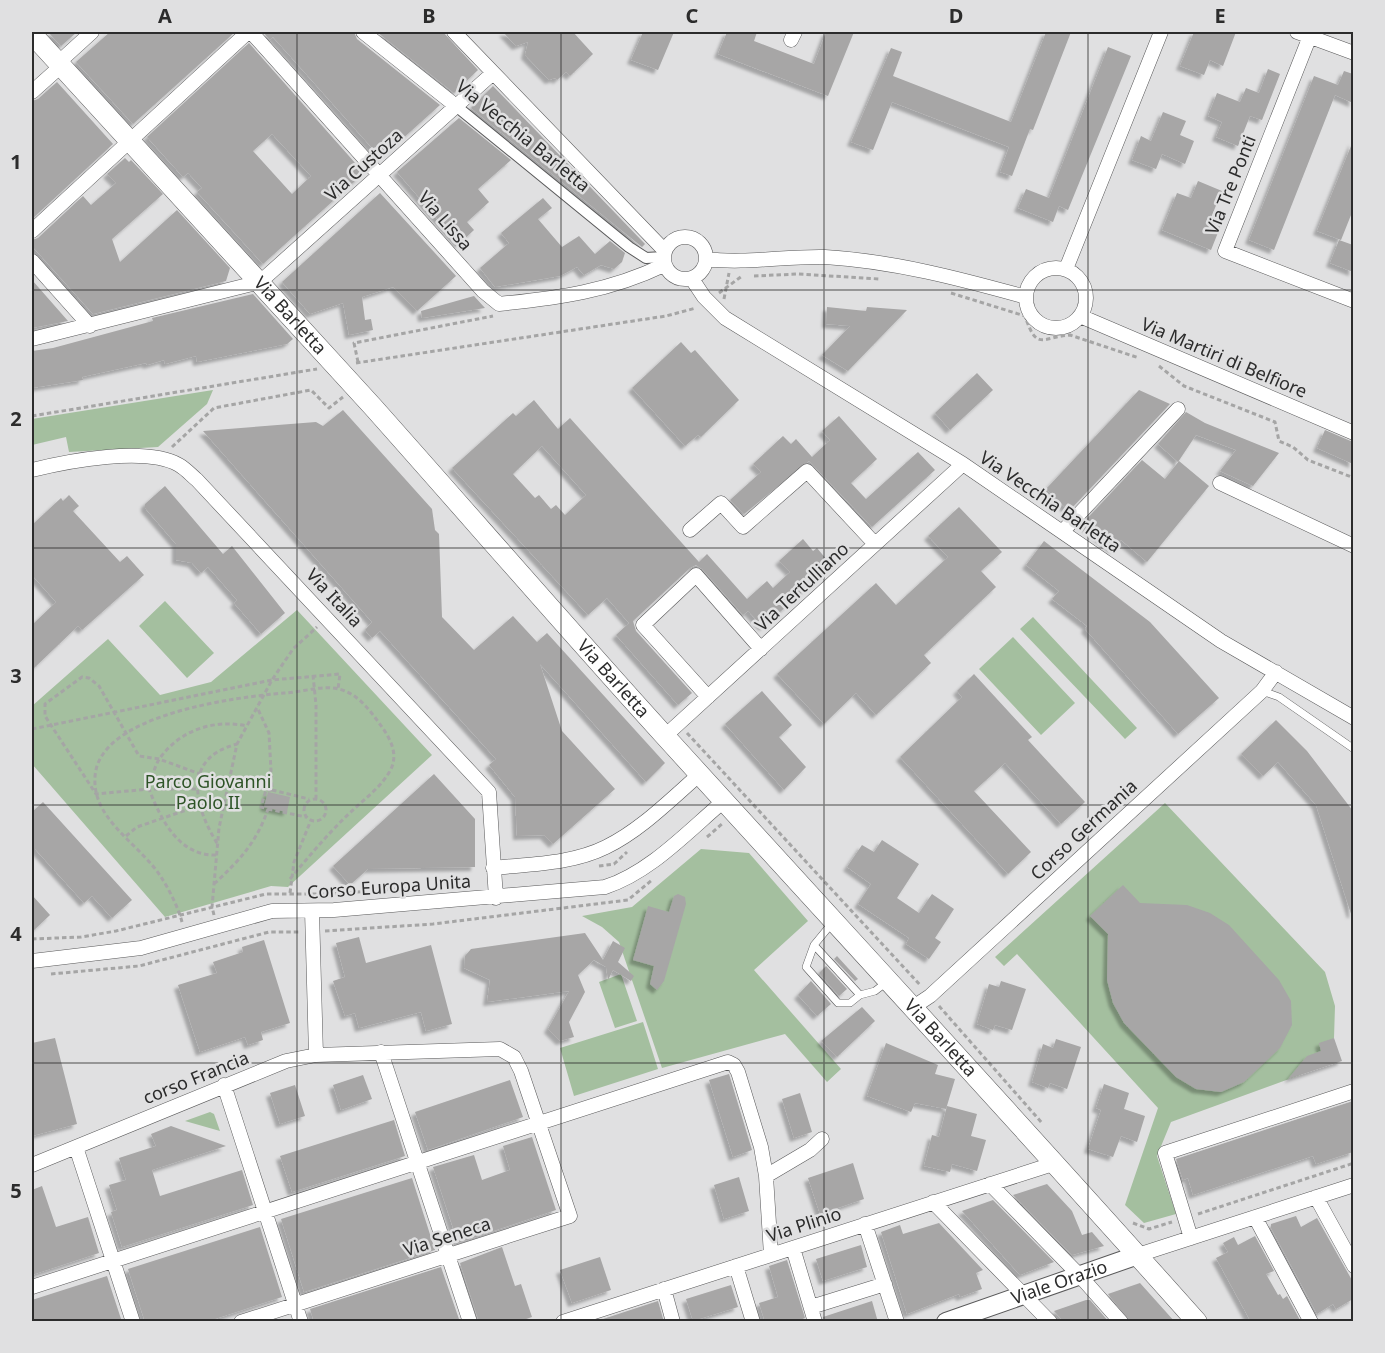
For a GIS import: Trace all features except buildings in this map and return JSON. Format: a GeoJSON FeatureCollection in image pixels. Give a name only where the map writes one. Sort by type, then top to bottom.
{"type":"FeatureCollection","features":[{"type":"Feature","properties":{"kind":"main road","name":"Via Barletta"},"geometry":{"type":"LineString","coordinates":[[32,34],[260,282],[348,373],[665,736],[1056,1163],[1197,1322]]}},
{"type":"Feature","properties":{"kind":"street"},"geometry":{"type":"LineString","coordinates":[[32,92],[93,32]]}},
{"type":"Feature","properties":{"kind":"street"},"geometry":{"type":"LineString","coordinates":[[32,231],[250,32]]}},
{"type":"Feature","properties":{"kind":"street","name":"Via Lissa"},"geometry":{"type":"LineString","coordinates":[[250,32],[483,291],[502,309]]}},
{"type":"Feature","properties":{"kind":"street","name":"Via Vecchia Barletta"},"geometry":{"type":"LineString","coordinates":[[363,32],[629,247],[646,258],[664,252]]}},
{"type":"Feature","properties":{"kind":"street"},"geometry":{"type":"LineString","coordinates":[[454,32],[664,252],[675,278],[692,279],[704,268],[705,251],[694,239],[678,238],[664,252],[629,282],[502,309]]}},
{"type":"Feature","properties":{"kind":"street"},"geometry":{"type":"LineString","coordinates":[[1066,269],[1161,32]]}},
{"type":"Feature","properties":{"kind":"street"},"geometry":{"type":"LineString","coordinates":[[1303,34],[1353,53]]}},
{"type":"Feature","properties":{"kind":"street","name":"Via Tre Ponti"},"geometry":{"type":"LineString","coordinates":[[1303,34],[1224,251],[1353,301]]}},
{"type":"Feature","properties":{"kind":"street","name":"Via Custoza"},"geometry":{"type":"LineString","coordinates":[[260,282],[493,73]]}},
{"type":"Feature","properties":{"kind":"street"},"geometry":{"type":"LineString","coordinates":[[706,259],[730,263],[755,258],[825,257],[893,266],[1026,297]]}},
{"type":"Feature","properties":{"kind":"street"},"geometry":{"type":"LineString","coordinates":[[32,261],[90,326]]}},
{"type":"Feature","properties":{"kind":"street"},"geometry":{"type":"LineString","coordinates":[[1047,269],[1066,269],[1081,280],[1085,289],[1086,298],[1080,316],[1065,327],[1046,326],[1031,315],[1026,297],[1028,288],[1039,273],[1047,269]]}},
{"type":"Feature","properties":{"kind":"street","name":"Via Vecchia Barletta"},"geometry":{"type":"LineString","coordinates":[[692,279],[725,318],[963,464],[1221,641],[1353,718]]}},
{"type":"Feature","properties":{"kind":"street"},"geometry":{"type":"LineString","coordinates":[[32,339],[260,282]]}},
{"type":"Feature","properties":{"kind":"street","name":"Via Martiri di Belfiore"},"geometry":{"type":"LineString","coordinates":[[1080,316],[1353,434]]}},
{"type":"Feature","properties":{"kind":"street"},"geometry":{"type":"LineString","coordinates":[[1063,531],[1178,409]]}},
{"type":"Feature","properties":{"kind":"street","name":"Via Italia"},"geometry":{"type":"LineString","coordinates":[[32,470],[104,457],[161,460],[179,465],[198,480],[489,792],[496,898]]}},
{"type":"Feature","properties":{"kind":"street","name":"Via Tertulliano"},"geometry":{"type":"LineString","coordinates":[[665,736],[963,464]]}},
{"type":"Feature","properties":{"kind":"street"},"geometry":{"type":"LineString","coordinates":[[690,530],[721,503],[743,527],[807,471],[875,544]]}},
{"type":"Feature","properties":{"kind":"street"},"geometry":{"type":"LineString","coordinates":[[1220,483],[1353,546]]}},
{"type":"Feature","properties":{"kind":"street"},"geometry":{"type":"LineString","coordinates":[[708,697],[643,625],[696,575],[761,649]]}},
{"type":"Feature","properties":{"kind":"street","name":"Corso Germania"},"geometry":{"type":"LineString","coordinates":[[912,1008],[930,996],[1262,691],[1276,672]]}},
{"type":"Feature","properties":{"kind":"street"},"geometry":{"type":"LineString","coordinates":[[493,868],[572,858],[606,847],[631,832],[700,774]]}},
{"type":"Feature","properties":{"kind":"street","name":"Corso Europa Unita"},"geometry":{"type":"LineString","coordinates":[[32,961],[141,948],[272,911],[312,911],[496,898],[605,887],[622,881],[649,864],[731,806]]}},
{"type":"Feature","properties":{"kind":"street"},"geometry":{"type":"LineString","coordinates":[[312,911],[315,1055]]}},
{"type":"Feature","properties":{"kind":"street","name":"corso Francia"},"geometry":{"type":"LineString","coordinates":[[32,1165],[224,1085],[286,1061],[315,1055],[500,1050],[514,1057],[538,1123]]}},
{"type":"Feature","properties":{"kind":"street"},"geometry":{"type":"LineString","coordinates":[[381,1052],[470,1322]]}},
{"type":"Feature","properties":{"kind":"street"},"geometry":{"type":"LineString","coordinates":[[32,1287],[728,1062],[734,1065],[738,1072],[761,1147],[766,1176],[771,1255]]}},
{"type":"Feature","properties":{"kind":"street"},"geometry":{"type":"LineString","coordinates":[[224,1085],[301,1322]]}},
{"type":"Feature","properties":{"kind":"street"},"geometry":{"type":"LineString","coordinates":[[1191,1238],[1165,1153],[1353,1091]]}},
{"type":"Feature","properties":{"kind":"street","name":"Via Seneca"},"geometry":{"type":"LineString","coordinates":[[241,1322],[570,1216],[538,1123]]}},
{"type":"Feature","properties":{"kind":"street"},"geometry":{"type":"LineString","coordinates":[[766,1176],[810,1150],[822,1139]]}},
{"type":"Feature","properties":{"kind":"street"},"geometry":{"type":"LineString","coordinates":[[76,1147],[133,1322]]}},
{"type":"Feature","properties":{"kind":"street","name":"Via Plinio"},"geometry":{"type":"LineString","coordinates":[[563,1322],[1056,1163]]}},
{"type":"Feature","properties":{"kind":"street"},"geometry":{"type":"LineString","coordinates":[[990,1184],[1081,1277],[1121,1322]]}},
{"type":"Feature","properties":{"kind":"street"},"geometry":{"type":"LineString","coordinates":[[1138,1255],[1353,1185]]}},
{"type":"Feature","properties":{"kind":"street"},"geometry":{"type":"LineString","coordinates":[[1316,1197],[1353,1266]]}},
{"type":"Feature","properties":{"kind":"street"},"geometry":{"type":"LineString","coordinates":[[933,1202],[1050,1322]]}},
{"type":"Feature","properties":{"kind":"street"},"geometry":{"type":"LineString","coordinates":[[1255,1217],[1311,1322]]}},
{"type":"Feature","properties":{"kind":"street"},"geometry":{"type":"LineString","coordinates":[[865,1224],[897,1322]]}},
{"type":"Feature","properties":{"kind":"street"},"geometry":{"type":"LineString","coordinates":[[793,1248],[815,1322]]}},
{"type":"Feature","properties":{"kind":"street","name":"Viale Orazio"},"geometry":{"type":"LineString","coordinates":[[946,1322],[1081,1277],[1138,1255]]}},
{"type":"Feature","properties":{"kind":"street"},"geometry":{"type":"LineString","coordinates":[[736,1266],[750,1321]]}},
{"type":"Feature","properties":{"kind":"street"},"geometry":{"type":"LineString","coordinates":[[810,1307],[885,1284]]}},
{"type":"Feature","properties":{"kind":"street"},"geometry":{"type":"LineString","coordinates":[[664,1289],[673,1322]]}},
{"type":"Feature","properties":{"kind":"street"},"geometry":{"type":"LineString","coordinates":[[608,1307],[613,1322]]}},
{"type":"Feature","properties":{"kind":"lane"},"geometry":{"type":"LineString","coordinates":[[1262,691],[1279,697],[1353,749]]}},
{"type":"Feature","properties":{"kind":"lane"},"geometry":{"type":"LineString","coordinates":[[834,920],[814,945],[806,967],[838,1003],[850,1003],[860,995],[875,991],[889,981]]}},
{"type":"Feature","properties":{"kind":"lane"},"geometry":{"type":"LineString","coordinates":[[814,945],[860,995]]}},
{"type":"Feature","properties":{"kind":"path"},"geometry":{"type":"LineString","coordinates":[[725,318],[726,287],[730,263]]}},
{"type":"Feature","properties":{"kind":"path"},"geometry":{"type":"LineString","coordinates":[[32,416],[348,373],[666,316],[701,307],[740,276],[798,274],[885,279]]}},
{"type":"Feature","properties":{"kind":"path"},"geometry":{"type":"LineString","coordinates":[[948,292],[1025,316],[1033,335],[1039,341],[1048,342],[1059,336],[1070,335],[1146,360]]}},
{"type":"Feature","properties":{"kind":"path"},"geometry":{"type":"LineString","coordinates":[[161,460],[174,443],[214,408],[312,390],[329,408],[348,373],[354,343],[502,309]]}},
{"type":"Feature","properties":{"kind":"path"},"geometry":{"type":"LineString","coordinates":[[1156,364],[1184,386],[1275,422],[1279,441],[1293,447],[1308,460],[1353,478]]}},
{"type":"Feature","properties":{"kind":"path"},"geometry":{"type":"LineString","coordinates":[[216,926],[212,907],[217,843],[237,744],[272,680],[293,650],[328,618]]}},
{"type":"Feature","properties":{"kind":"path"},"geometry":{"type":"LineString","coordinates":[[32,729],[272,680],[340,674],[338,688]]}},
{"type":"Feature","properties":{"kind":"path"},"geometry":{"type":"LineString","coordinates":[[313,675],[316,798]]}},
{"type":"Feature","properties":{"kind":"path"},"geometry":{"type":"LineString","coordinates":[[185,936],[180,916],[160,876],[103,811],[96,794],[51,725],[43,710],[45,704],[82,677],[90,678],[99,686],[139,756],[159,759],[200,774]]}},
{"type":"Feature","properties":{"kind":"path"},"geometry":{"type":"LineString","coordinates":[[96,794],[95,776],[99,758],[127,732],[160,717],[197,706],[264,694],[338,688],[361,700],[388,735],[395,756],[391,770],[371,795],[354,809],[290,879]]}},
{"type":"Feature","properties":{"kind":"path"},"geometry":{"type":"LineString","coordinates":[[257,707],[269,733],[272,790]]}},
{"type":"Feature","properties":{"kind":"path"},"geometry":{"type":"LineString","coordinates":[[216,855],[201,855],[180,842],[162,818],[148,789],[159,759],[181,738],[213,723],[247,726]]}},
{"type":"Feature","properties":{"kind":"path"},"geometry":{"type":"LineString","coordinates":[[688,734],[930,996],[1050,1131]]}},
{"type":"Feature","properties":{"kind":"path"},"geometry":{"type":"LineString","coordinates":[[217,843],[198,806],[196,789],[200,774],[209,760],[226,747],[237,744]]}},
{"type":"Feature","properties":{"kind":"path"},"geometry":{"type":"LineString","coordinates":[[96,794],[148,789],[196,789]]}},
{"type":"Feature","properties":{"kind":"path"},"geometry":{"type":"LineString","coordinates":[[306,817],[303,808],[310,800],[316,798],[324,802],[325,815],[319,820],[261,807],[266,790],[310,800]]}},
{"type":"Feature","properties":{"kind":"path"},"geometry":{"type":"LineString","coordinates":[[126,836],[137,827],[198,806]]}},
{"type":"Feature","properties":{"kind":"path"},"geometry":{"type":"LineString","coordinates":[[700,842],[731,806]]}},
{"type":"Feature","properties":{"kind":"path"},"geometry":{"type":"LineString","coordinates":[[214,884],[246,853],[260,831],[268,809]]}},
{"type":"Feature","properties":{"kind":"path"},"geometry":{"type":"LineString","coordinates":[[291,910],[290,879],[298,850],[311,820]]}},
{"type":"Feature","properties":{"kind":"path"},"geometry":{"type":"LineString","coordinates":[[597,867],[614,864],[631,849]]}},
{"type":"Feature","properties":{"kind":"path"},"geometry":{"type":"LineString","coordinates":[[43,975],[139,966],[269,932],[313,932],[433,924],[628,900],[655,878]]}},
{"type":"Feature","properties":{"kind":"path"},"geometry":{"type":"LineString","coordinates":[[32,939],[92,935],[266,894],[332,894],[416,888]]}},
{"type":"Feature","properties":{"kind":"path"},"geometry":{"type":"LineString","coordinates":[[1132,1223],[1149,1229],[1353,1163]]}},
{"type":"Feature","properties":{"kind":"green space"},"geometry":{"type":"Polygon","coordinates":[[[213,390],[207,404],[158,447],[69,452],[66,437],[32,445],[32,419],[213,390]]]}},
{"type":"Feature","properties":{"kind":"green space"},"geometry":{"type":"Polygon","coordinates":[[[165,601],[214,653],[187,678],[139,626],[165,601]]]}},
{"type":"Feature","properties":{"kind":"green space","name":"Parco Giovanni Paolo II"},"geometry":{"type":"Polygon","coordinates":[[[297,610],[432,755],[288,887],[271,886],[165,917],[32,764],[32,706],[108,639],[160,695],[211,682],[297,610]]]}},
{"type":"Feature","properties":{"kind":"green space"},"geometry":{"type":"Polygon","coordinates":[[[1033,617],[1137,728],[1125,739],[1020,629],[1033,617]]]}},
{"type":"Feature","properties":{"kind":"green space"},"geometry":{"type":"Polygon","coordinates":[[[1013,637],[1075,703],[1041,735],[979,669],[1013,637]]]}},
{"type":"Feature","properties":{"kind":"green space"},"geometry":{"type":"Polygon","coordinates":[[[1165,803],[1325,972],[1335,1006],[1334,1038],[1300,1075],[1171,1122],[1157,1156],[1176,1214],[1144,1223],[1125,1205],[1158,1108],[1017,954],[1004,966],[995,957],[1165,803]]]}},
{"type":"Feature","properties":{"kind":"green space"},"geometry":{"type":"Polygon","coordinates":[[[701,849],[749,853],[808,921],[754,970],[841,1069],[827,1082],[785,1034],[662,1068],[619,942],[602,927],[582,916],[632,907],[701,849]]]}},
{"type":"Feature","properties":{"kind":"green space"},"geometry":{"type":"Polygon","coordinates":[[[621,974],[637,1021],[615,1028],[599,982],[621,974]]]}},
{"type":"Feature","properties":{"kind":"green space"},"geometry":{"type":"Polygon","coordinates":[[[643,1022],[658,1069],[574,1096],[560,1048],[643,1022]]]}},
{"type":"Feature","properties":{"kind":"green space"},"geometry":{"type":"Polygon","coordinates":[[[210,1112],[214,1114],[220,1131],[185,1121],[210,1112]]]}}]}
